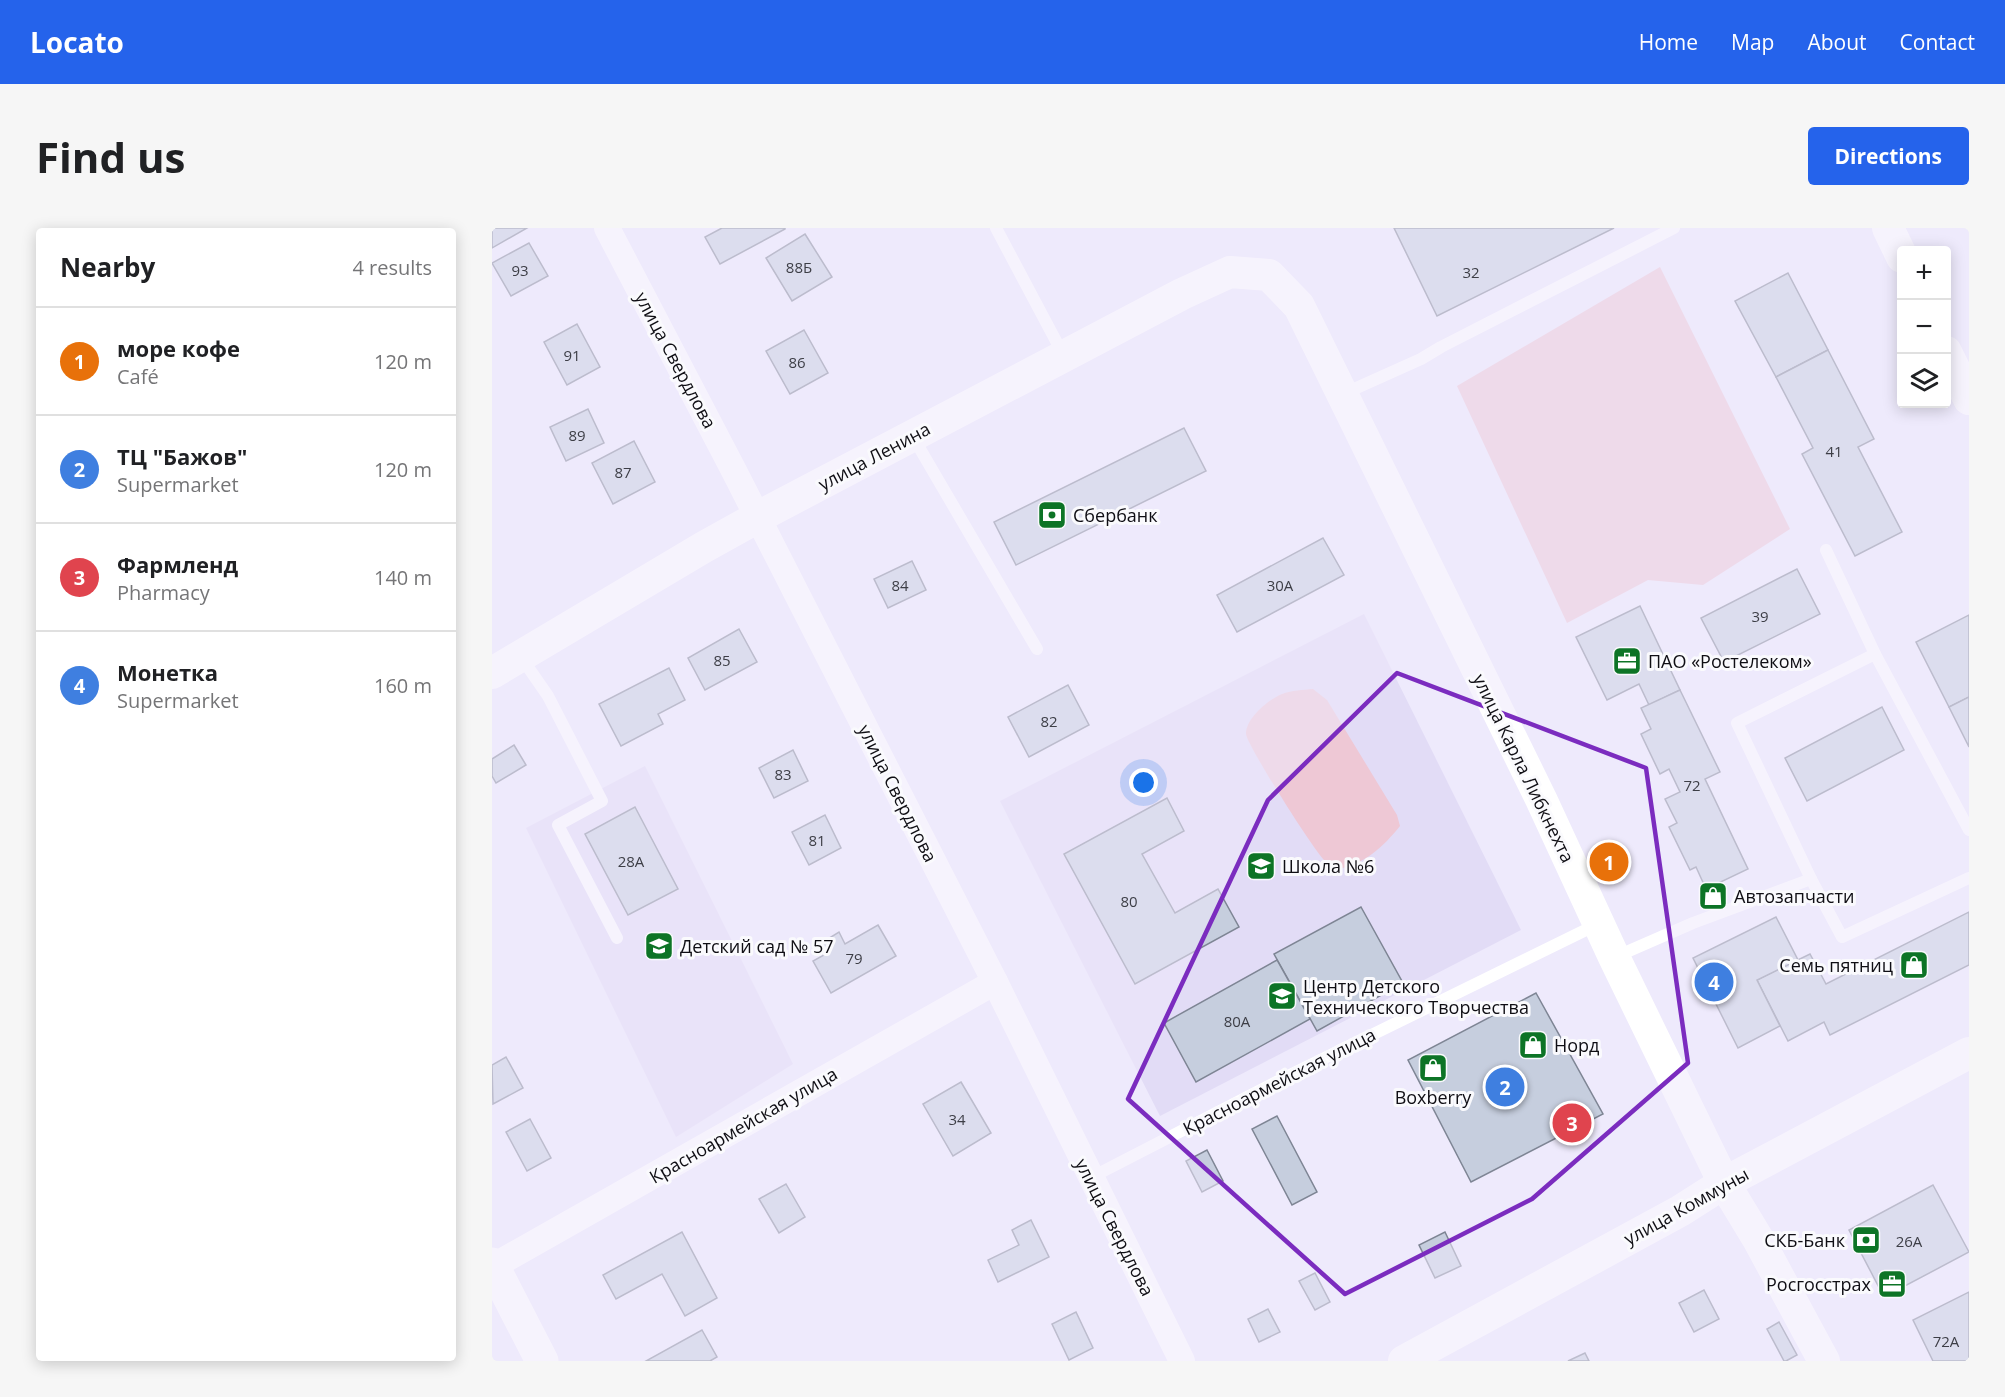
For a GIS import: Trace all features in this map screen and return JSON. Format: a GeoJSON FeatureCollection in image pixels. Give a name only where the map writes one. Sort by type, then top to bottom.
{"type":"FeatureCollection","features":[{"type":"Feature","properties":{"kind":"main road"},"geometry":{"type":"LineString","coordinates":[[492,1266],[542,1361]]}},
{"type":"Feature","properties":{"kind":"street","name":"улица Свердлова"},"geometry":{"type":"LineString","coordinates":[[607,228],[758,518],[994,982],[1182,1361]]}},
{"type":"Feature","properties":{"kind":"street"},"geometry":{"type":"LineString","coordinates":[[1888,228],[1897,247]]}},
{"type":"Feature","properties":{"kind":"street","name":"улица Ленина"},"geometry":{"type":"LineString","coordinates":[[492,673],[704,547],[1182,294],[1230,272],[1269,275]]}},
{"type":"Feature","properties":{"kind":"street","name":"улица Карла Либкнехта"},"geometry":{"type":"LineString","coordinates":[[1269,275],[1299,306],[1540,799],[1724,1183],[1758,1239],[1824,1361]]}},
{"type":"Feature","properties":{"kind":"street"},"geometry":{"type":"LineString","coordinates":[[1948,354],[1969,399]]}},
{"type":"Feature","properties":{"kind":"street","name":"Красноармейская улица"},"geometry":{"type":"LineString","coordinates":[[492,1266],[994,982]]}},
{"type":"Feature","properties":{"kind":"street","name":"улица Коммуны"},"geometry":{"type":"LineString","coordinates":[[1404,1361],[1680,1211],[1724,1183],[1969,1053]]}},
{"type":"Feature","properties":{"kind":"lane"},"geometry":{"type":"LineString","coordinates":[[996,228],[1065,357]]}},
{"type":"Feature","properties":{"kind":"lane"},"geometry":{"type":"LineString","coordinates":[[1341,394],[1421,359],[1674,228]]}},
{"type":"Feature","properties":{"kind":"lane"},"geometry":{"type":"LineString","coordinates":[[912,436],[1037,649]]}},
{"type":"Feature","properties":{"kind":"lane"},"geometry":{"type":"LineString","coordinates":[[1826,550],[1875,654],[1969,830]]}},
{"type":"Feature","properties":{"kind":"lane"},"geometry":{"type":"LineString","coordinates":[[1875,654],[1737,723],[1811,879],[1842,937],[1969,878]]}},
{"type":"Feature","properties":{"kind":"lane"},"geometry":{"type":"LineString","coordinates":[[521,657],[548,696],[602,801],[558,825],[617,938]]}},
{"type":"Feature","properties":{"kind":"lane"},"geometry":{"type":"LineString","coordinates":[[1614,957],[1693,923],[1811,879]]}},
{"type":"Feature","properties":{"kind":"lane","name":"Красноармейская улица"},"geometry":{"type":"LineString","coordinates":[[1090,1178],[1284,1078],[1599,923]]}},
{"type":"Feature","properties":{"kind":"highlighted area"},"geometry":{"type":"Polygon","coordinates":[[[1397,673],[1646,768],[1688,1063],[1532,1199],[1345,1294],[1128,1099],[1268,800],[1397,673]]]}},
{"type":"Feature","properties":{"kind":"shaded area"},"geometry":{"type":"Polygon","coordinates":[[[1660,267],[1790,529],[1703,585],[1648,580],[1567,623],[1457,386],[1660,267]]]}},
{"type":"Feature","properties":{"kind":"shaded area","name":"Школа №6"},"geometry":{"type":"Polygon","coordinates":[[[1364,614],[1521,930],[1160,1116],[1000,801],[1364,614]]]}},
{"type":"Feature","properties":{"kind":"shaded area"},"geometry":{"type":"Polygon","coordinates":[[[1313,689],[1327,700],[1397,815],[1400,826],[1373,854],[1348,867],[1338,869],[1326,862],[1309,840],[1269,777],[1246,734],[1254,716],[1270,701],[1286,693],[1313,689]]]}},
{"type":"Feature","properties":{"kind":"shaded area","name":"Детский сад № 57"},"geometry":{"type":"Polygon","coordinates":[[[645,766],[793,1064],[676,1137],[526,828],[645,766]]]}},
{"type":"Feature","properties":{"kind":"building"},"geometry":{"type":"Polygon","coordinates":[[[492,228],[527,228],[492,248],[492,228]]]}},
{"type":"Feature","properties":{"kind":"building"},"geometry":{"type":"Polygon","coordinates":[[[722,228],[785,229],[720,264],[705,237],[722,228]]]}},
{"type":"Feature","properties":{"kind":"building"},"geometry":{"type":"Polygon","coordinates":[[[1394,228],[1614,228],[1437,316],[1394,228]]]}},
{"type":"Feature","properties":{"kind":"building"},"geometry":{"type":"Polygon","coordinates":[[[805,234],[832,277],[792,301],[766,258],[805,234]]]}},
{"type":"Feature","properties":{"kind":"building"},"geometry":{"type":"Polygon","coordinates":[[[529,243],[548,276],[511,296],[492,263],[529,243]]]}},
{"type":"Feature","properties":{"kind":"building"},"geometry":{"type":"Polygon","coordinates":[[[1788,273],[1828,350],[1776,377],[1735,301],[1788,273]]]}},
{"type":"Feature","properties":{"kind":"building"},"geometry":{"type":"Polygon","coordinates":[[[577,324],[600,367],[567,385],[544,342],[577,324]]]}},
{"type":"Feature","properties":{"kind":"building"},"geometry":{"type":"Polygon","coordinates":[[[804,330],[828,373],[790,394],[766,351],[804,330]]]}},
{"type":"Feature","properties":{"kind":"building"},"geometry":{"type":"Polygon","coordinates":[[[1828,350],[1874,439],[1858,447],[1902,532],[1855,556],[1802,454],[1813,448],[1776,377],[1828,350]]]}},
{"type":"Feature","properties":{"kind":"building"},"geometry":{"type":"Polygon","coordinates":[[[588,409],[604,443],[566,461],[550,427],[588,409]]]}},
{"type":"Feature","properties":{"kind":"building"},"geometry":{"type":"Polygon","coordinates":[[[1184,428],[1206,471],[1016,565],[994,522],[1184,428]]]}},
{"type":"Feature","properties":{"kind":"building"},"geometry":{"type":"Polygon","coordinates":[[[634,441],[655,482],[613,504],[592,463],[634,441]]]}},
{"type":"Feature","properties":{"kind":"building"},"geometry":{"type":"Polygon","coordinates":[[[1323,538],[1344,575],[1237,632],[1217,595],[1323,538]]]}},
{"type":"Feature","properties":{"kind":"building"},"geometry":{"type":"Polygon","coordinates":[[[912,561],[926,590],[888,608],[874,579],[912,561]]]}},
{"type":"Feature","properties":{"kind":"building"},"geometry":{"type":"Polygon","coordinates":[[[1797,569],[1820,614],[1724,662],[1701,618],[1797,569]]]}},
{"type":"Feature","properties":{"kind":"building","name":"ПАО «Ростелеком»"},"geometry":{"type":"Polygon","coordinates":[[[1640,606],[1680,690],[1649,705],[1639,684],[1607,700],[1576,637],[1640,606]]]}},
{"type":"Feature","properties":{"kind":"building"},"geometry":{"type":"Polygon","coordinates":[[[1969,615],[1969,697],[1949,707],[1916,642],[1969,615]]]}},
{"type":"Feature","properties":{"kind":"building"},"geometry":{"type":"Polygon","coordinates":[[[739,629],[757,662],[705,690],[688,658],[739,629]]]}},
{"type":"Feature","properties":{"kind":"building"},"geometry":{"type":"Polygon","coordinates":[[[669,668],[685,700],[658,714],[663,724],[621,746],[599,704],[669,668]]]}},
{"type":"Feature","properties":{"kind":"building"},"geometry":{"type":"Polygon","coordinates":[[[1068,685],[1089,725],[1029,757],[1008,717],[1068,685]]]}},
{"type":"Feature","properties":{"kind":"building"},"geometry":{"type":"Polygon","coordinates":[[[1680,690],[1720,772],[1705,779],[1748,869],[1706,889],[1696,867],[1690,870],[1669,827],[1677,823],[1665,799],[1680,792],[1669,769],[1660,774],[1641,734],[1651,729],[1641,708],[1680,690]]]}},
{"type":"Feature","properties":{"kind":"building"},"geometry":{"type":"Polygon","coordinates":[[[1969,697],[1969,747],[1949,707],[1969,697]]]}},
{"type":"Feature","properties":{"kind":"building"},"geometry":{"type":"Polygon","coordinates":[[[1882,707],[1904,750],[1807,801],[1785,758],[1882,707]]]}},
{"type":"Feature","properties":{"kind":"building"},"geometry":{"type":"Polygon","coordinates":[[[514,745],[526,765],[496,783],[492,776],[492,759],[514,745]]]}},
{"type":"Feature","properties":{"kind":"building"},"geometry":{"type":"Polygon","coordinates":[[[793,750],[808,781],[774,798],[759,768],[793,750]]]}},
{"type":"Feature","properties":{"kind":"building"},"geometry":{"type":"Polygon","coordinates":[[[1167,798],[1184,831],[1142,854],[1175,913],[1218,889],[1239,927],[1135,984],[1064,854],[1167,798]]]}},
{"type":"Feature","properties":{"kind":"building"},"geometry":{"type":"Polygon","coordinates":[[[635,807],[678,889],[628,915],[585,834],[635,807]]]}},
{"type":"Feature","properties":{"kind":"building"},"geometry":{"type":"Polygon","coordinates":[[[825,815],[841,848],[809,865],[792,832],[825,815]]]}},
{"type":"Feature","properties":{"kind":"building"},"geometry":{"type":"Polygon","coordinates":[[[1361,907],[1403,983],[1317,1031],[1274,954],[1361,907]]]}},
{"type":"Feature","properties":{"kind":"building"},"geometry":{"type":"Polygon","coordinates":[[[1969,912],[1969,965],[1830,1035],[1824,1022],[1788,1041],[1757,980],[1810,954],[1826,984],[1969,912]]]}},
{"type":"Feature","properties":{"kind":"building"},"geometry":{"type":"Polygon","coordinates":[[[1776,917],[1798,960],[1757,980],[1780,1026],[1738,1048],[1693,958],[1776,917]]]}},
{"type":"Feature","properties":{"kind":"building"},"geometry":{"type":"Polygon","coordinates":[[[878,925],[896,956],[831,993],[813,961],[824,955],[818,945],[839,932],[845,944],[878,925]]]}},
{"type":"Feature","properties":{"kind":"building"},"geometry":{"type":"Polygon","coordinates":[[[1277,960],[1310,1019],[1196,1082],[1164,1023],[1277,960]]]}},
{"type":"Feature","properties":{"kind":"building"},"geometry":{"type":"Polygon","coordinates":[[[1536,993],[1603,1114],[1471,1182],[1408,1060],[1536,993]]]}},
{"type":"Feature","properties":{"kind":"building"},"geometry":{"type":"Polygon","coordinates":[[[506,1057],[523,1088],[493,1104],[492,1065],[506,1057]]]}},
{"type":"Feature","properties":{"kind":"building"},"geometry":{"type":"Polygon","coordinates":[[[961,1082],[991,1133],[953,1156],[923,1104],[961,1082]]]}},
{"type":"Feature","properties":{"kind":"building"},"geometry":{"type":"Polygon","coordinates":[[[1277,1116],[1317,1192],[1292,1205],[1252,1129],[1277,1116]]]}},
{"type":"Feature","properties":{"kind":"building"},"geometry":{"type":"Polygon","coordinates":[[[530,1119],[551,1158],[527,1171],[506,1132],[530,1119]]]}},
{"type":"Feature","properties":{"kind":"building"},"geometry":{"type":"Polygon","coordinates":[[[1207,1150],[1223,1181],[1202,1192],[1186,1161],[1207,1150]]]}},
{"type":"Feature","properties":{"kind":"building"},"geometry":{"type":"Polygon","coordinates":[[[786,1184],[805,1217],[779,1233],[759,1199],[786,1184]]]}},
{"type":"Feature","properties":{"kind":"building"},"geometry":{"type":"Polygon","coordinates":[[[1933,1185],[1969,1252],[1884,1297],[1849,1230],[1933,1185]]]}},
{"type":"Feature","properties":{"kind":"building"},"geometry":{"type":"Polygon","coordinates":[[[1031,1220],[1049,1257],[998,1282],[988,1260],[1019,1245],[1012,1230],[1031,1220]]]}},
{"type":"Feature","properties":{"kind":"building"},"geometry":{"type":"Polygon","coordinates":[[[682,1232],[717,1298],[685,1316],[662,1274],[616,1299],[603,1275],[682,1232]]]}},
{"type":"Feature","properties":{"kind":"building"},"geometry":{"type":"Polygon","coordinates":[[[1445,1232],[1461,1266],[1435,1278],[1419,1245],[1445,1232]]]}},
{"type":"Feature","properties":{"kind":"building"},"geometry":{"type":"Polygon","coordinates":[[[1315,1273],[1330,1302],[1315,1310],[1299,1281],[1315,1273]]]}},
{"type":"Feature","properties":{"kind":"building"},"geometry":{"type":"Polygon","coordinates":[[[1704,1290],[1719,1319],[1694,1332],[1679,1303],[1704,1290]]]}},
{"type":"Feature","properties":{"kind":"building"},"geometry":{"type":"Polygon","coordinates":[[[1969,1292],[1969,1361],[1933,1361],[1913,1320],[1969,1292]]]}},
{"type":"Feature","properties":{"kind":"building"},"geometry":{"type":"Polygon","coordinates":[[[1268,1309],[1280,1332],[1259,1342],[1248,1319],[1268,1309]]]}},
{"type":"Feature","properties":{"kind":"building"},"geometry":{"type":"Polygon","coordinates":[[[1076,1312],[1093,1348],[1069,1360],[1052,1324],[1076,1312]]]}},
{"type":"Feature","properties":{"kind":"building"},"geometry":{"type":"Polygon","coordinates":[[[1779,1322],[1797,1355],[1786,1361],[1767,1329],[1779,1322]]]}},
{"type":"Feature","properties":{"kind":"building"},"geometry":{"type":"Polygon","coordinates":[[[702,1330],[717,1357],[710,1361],[646,1361],[702,1330]]]}},
{"type":"Feature","properties":{"kind":"building"},"geometry":{"type":"Polygon","coordinates":[[[1585,1353],[1589,1361],[1568,1361],[1585,1353]]]}},
{"type":"Feature","properties":{"kind":"place","name":"Сбербанк"},"geometry":{"type":"Point","coordinates":[1052,515]}},
{"type":"Feature","properties":{"kind":"place","name":"ПАО «Ростелеком»"},"geometry":{"type":"Point","coordinates":[1627,661]}},
{"type":"Feature","properties":{"kind":"place","name":"море кофе"},"geometry":{"type":"Point","coordinates":[1609,862]}},
{"type":"Feature","properties":{"kind":"place","name":"Школа №6"},"geometry":{"type":"Point","coordinates":[1261,866]}},
{"type":"Feature","properties":{"kind":"place","name":"Автозапчасти"},"geometry":{"type":"Point","coordinates":[1713,896]}},
{"type":"Feature","properties":{"kind":"place","name":"Детский сад № 57"},"geometry":{"type":"Point","coordinates":[659,946]}},
{"type":"Feature","properties":{"kind":"place","name":"Семь пятниц"},"geometry":{"type":"Point","coordinates":[1914,965]}},
{"type":"Feature","properties":{"kind":"place","name":"Монетка"},"geometry":{"type":"Point","coordinates":[1714,982]}},
{"type":"Feature","properties":{"kind":"place","name":"Центр Детского Технического Творчества"},"geometry":{"type":"Point","coordinates":[1282,996]}},
{"type":"Feature","properties":{"kind":"place","name":"Норд"},"geometry":{"type":"Point","coordinates":[1533,1045]}},
{"type":"Feature","properties":{"kind":"place","name":"Boxberry"},"geometry":{"type":"Point","coordinates":[1433,1068]}},
{"type":"Feature","properties":{"kind":"place","name":"ТЦ \"Бажов\""},"geometry":{"type":"Point","coordinates":[1505,1087]}},
{"type":"Feature","properties":{"kind":"place","name":"Фармленд"},"geometry":{"type":"Point","coordinates":[1572,1123]}},
{"type":"Feature","properties":{"kind":"place","name":"СКБ-Банк"},"geometry":{"type":"Point","coordinates":[1866,1240]}},
{"type":"Feature","properties":{"kind":"place","name":"Росгосстрах"},"geometry":{"type":"Point","coordinates":[1892,1284]}}]}
